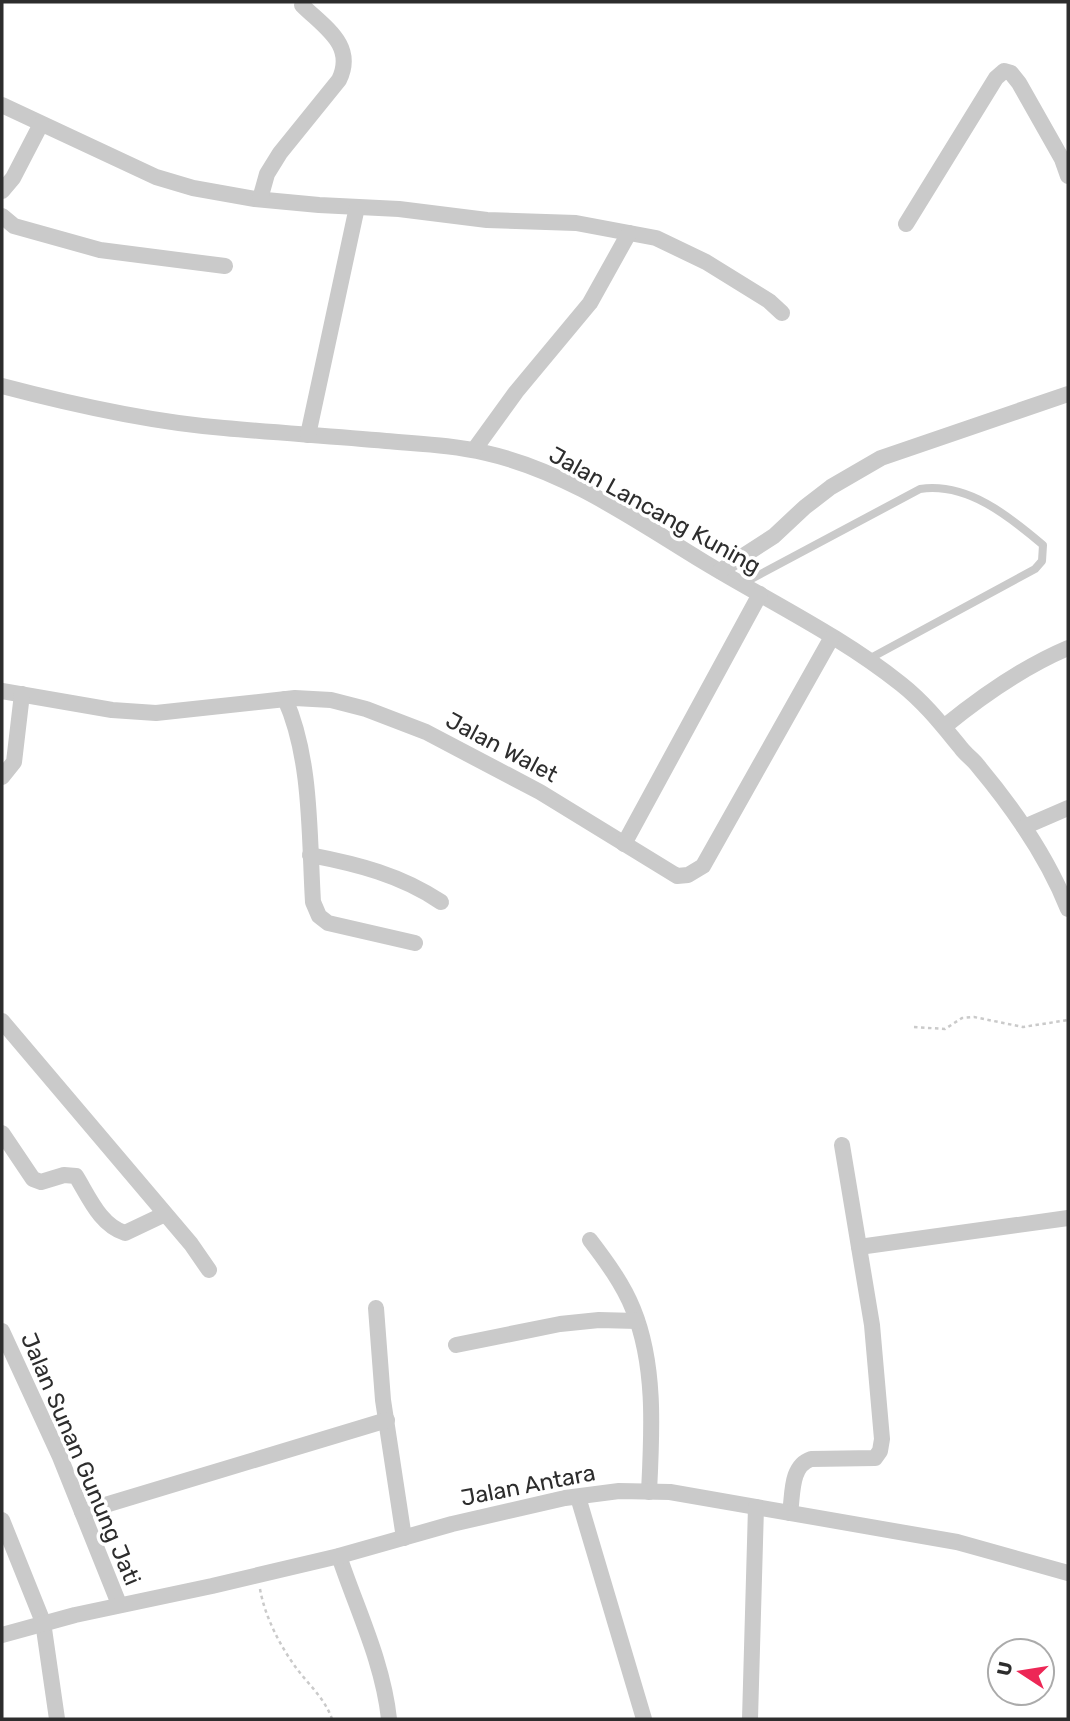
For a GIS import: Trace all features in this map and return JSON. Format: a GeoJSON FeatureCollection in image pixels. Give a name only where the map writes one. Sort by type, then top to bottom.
{"type":"FeatureCollection","features":[{"type":"Feature","properties":{"kind":"street"},"geometry":{"type":"LineString","coordinates":[[260,199],[267,174],[280,153],[339,80],[344,69],[345,56],[341,46],[302,5]]}},
{"type":"Feature","properties":{"kind":"street"},"geometry":{"type":"LineString","coordinates":[[906,225],[996,78],[1004,71],[1010,73],[1019,83],[1062,159],[1068,176]]}},
{"type":"Feature","properties":{"kind":"street"},"geometry":{"type":"LineString","coordinates":[[2,105],[174,183],[260,199],[420,211],[487,220],[576,223],[656,238],[706,262],[769,301],[782,313]]}},
{"type":"Feature","properties":{"kind":"street"},"geometry":{"type":"LineString","coordinates":[[2,191],[13,178],[41,124]]}},
{"type":"Feature","properties":{"kind":"street"},"geometry":{"type":"LineString","coordinates":[[308,435],[357,207]]}},
{"type":"Feature","properties":{"kind":"street"},"geometry":{"type":"LineString","coordinates":[[2,216],[14,226],[100,250],[225,266]]}},
{"type":"Feature","properties":{"kind":"street"},"geometry":{"type":"LineString","coordinates":[[474,450],[516,392],[590,303],[629,233]]}},
{"type":"Feature","properties":{"kind":"street","name":"Jalan Lancang Kuning"},"geometry":{"type":"LineString","coordinates":[[2,386],[66,402],[175,422],[474,450],[528,465],[560,479],[610,504],[832,637],[901,684],[944,726],[962,751],[976,762],[1038,847],[1068,909]]}},
{"type":"Feature","properties":{"kind":"street"},"geometry":{"type":"LineString","coordinates":[[720,571],[774,536],[831,487],[881,458],[1068,394]]}},
{"type":"Feature","properties":{"kind":"street"},"geometry":{"type":"LineString","coordinates":[[624,844],[760,594]]}},
{"type":"Feature","properties":{"kind":"street","name":"Jalan Walet"},"geometry":{"type":"LineString","coordinates":[[2,691],[112,710],[156,713],[285,699],[331,700],[366,709],[426,733],[540,792],[677,876],[688,875],[704,866],[832,637]]}},
{"type":"Feature","properties":{"kind":"street"},"geometry":{"type":"LineString","coordinates":[[944,726],[975,701],[1068,648]]}},
{"type":"Feature","properties":{"kind":"street"},"geometry":{"type":"LineString","coordinates":[[2,777],[13,762],[22,694]]}},
{"type":"Feature","properties":{"kind":"street"},"geometry":{"type":"LineString","coordinates":[[285,699],[300,747],[313,902],[319,916],[328,923],[415,943]]}},
{"type":"Feature","properties":{"kind":"street"},"geometry":{"type":"LineString","coordinates":[[1024,827],[1068,808]]}},
{"type":"Feature","properties":{"kind":"street"},"geometry":{"type":"LineString","coordinates":[[310,855],[393,876],[417,886],[441,902]]}},
{"type":"Feature","properties":{"kind":"street"},"geometry":{"type":"LineString","coordinates":[[2,1021],[191,1244],[209,1270]]}},
{"type":"Feature","properties":{"kind":"street"},"geometry":{"type":"LineString","coordinates":[[2,1133],[33,1179],[41,1182],[64,1175],[76,1176],[101,1218],[116,1230],[125,1233],[165,1214]]}},
{"type":"Feature","properties":{"kind":"street"},"geometry":{"type":"LineString","coordinates":[[790,1513],[796,1472],[804,1461],[875,1458],[880,1451],[882,1439],[872,1325],[842,1145]]}},
{"type":"Feature","properties":{"kind":"street"},"geometry":{"type":"LineString","coordinates":[[859,1247],[1068,1218]]}},
{"type":"Feature","properties":{"kind":"street"},"geometry":{"type":"LineString","coordinates":[[590,1240],[620,1286],[637,1321],[647,1362],[650,1401],[649,1492]]}},
{"type":"Feature","properties":{"kind":"street"},"geometry":{"type":"LineString","coordinates":[[376,1308],[383,1400],[404,1538]]}},
{"type":"Feature","properties":{"kind":"street"},"geometry":{"type":"LineString","coordinates":[[456,1345],[560,1324],[599,1320],[637,1321]]}},
{"type":"Feature","properties":{"kind":"street","name":"Jalan Sunan Gunung Jati"},"geometry":{"type":"LineString","coordinates":[[2,1331],[60,1457],[119,1604]]}},
{"type":"Feature","properties":{"kind":"street"},"geometry":{"type":"LineString","coordinates":[[82,1511],[387,1420]]}},
{"type":"Feature","properties":{"kind":"street","name":"Jalan Antara"},"geometry":{"type":"LineString","coordinates":[[2,1635],[119,1604],[339,1556],[452,1524],[619,1491],[670,1492],[957,1542],[1068,1573]]}},
{"type":"Feature","properties":{"kind":"street"},"geometry":{"type":"LineString","coordinates":[[578,1497],[644,1719]]}},
{"type":"Feature","properties":{"kind":"street"},"geometry":{"type":"LineString","coordinates":[[750,1719],[756,1507]]}},
{"type":"Feature","properties":{"kind":"street"},"geometry":{"type":"LineString","coordinates":[[2,1520],[43,1622],[57,1719]]}},
{"type":"Feature","properties":{"kind":"street"},"geometry":{"type":"LineString","coordinates":[[339,1556],[378,1661],[389,1719]]}},
{"type":"Feature","properties":{"kind":"lane"},"geometry":{"type":"LineString","coordinates":[[742,584],[920,489],[956,490],[1007,515],[1043,545],[1042,561],[1035,569],[867,660]]}},
{"type":"Feature","properties":{"kind":"path"},"geometry":{"type":"LineString","coordinates":[[914,1027],[945,1029],[962,1018],[974,1017],[1023,1027],[1068,1020]]}},
{"type":"Feature","properties":{"kind":"path"},"geometry":{"type":"LineString","coordinates":[[257,1575],[262,1601],[275,1633],[295,1666],[326,1704],[331,1719]]}}]}
